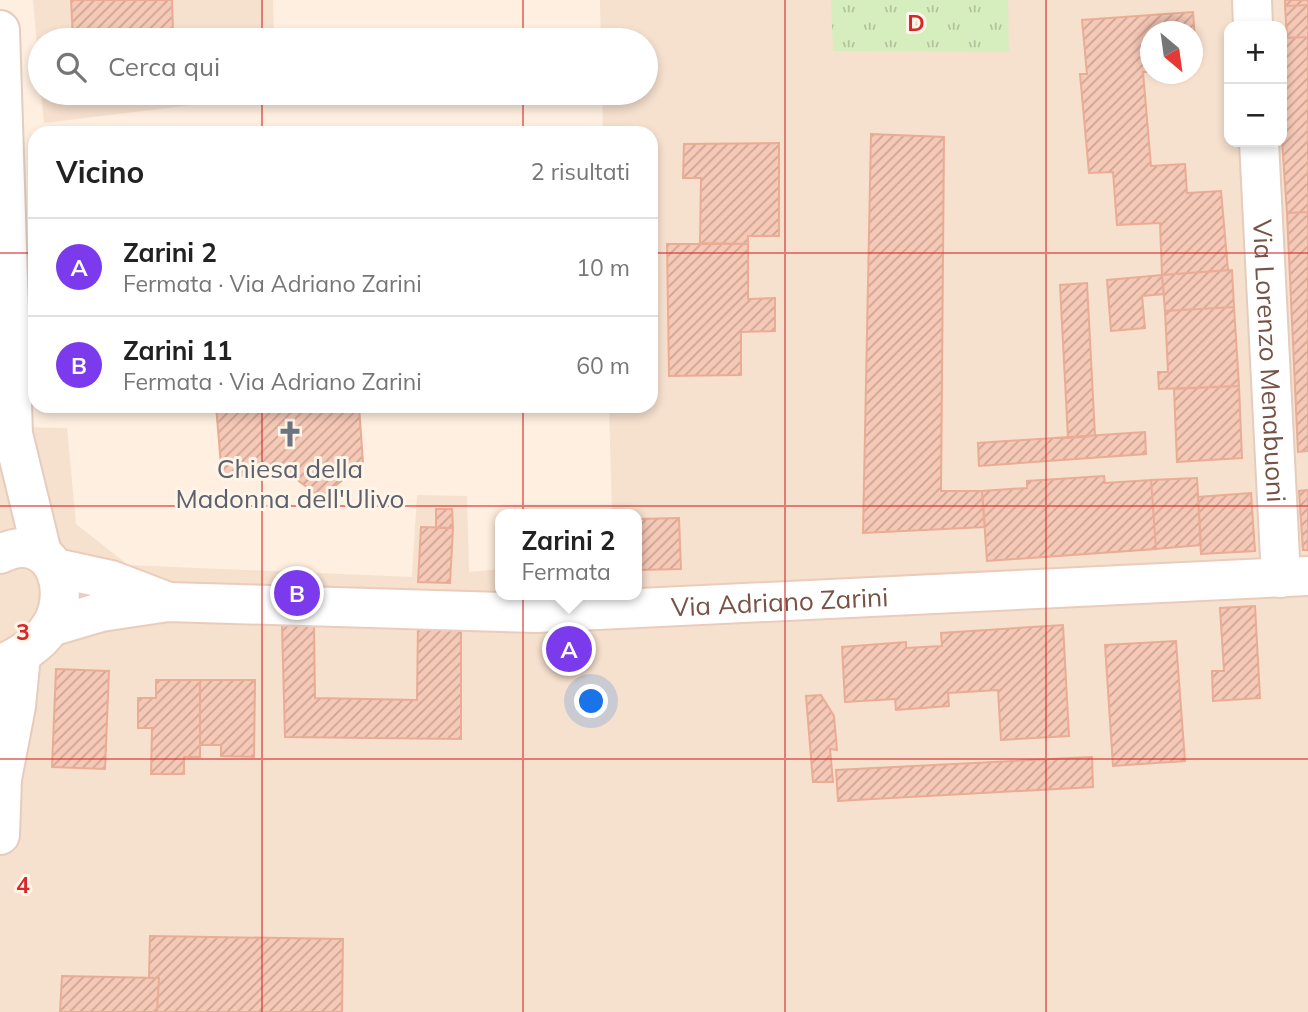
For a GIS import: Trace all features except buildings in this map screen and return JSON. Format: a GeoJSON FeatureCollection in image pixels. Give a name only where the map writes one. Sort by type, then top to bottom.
{"type":"FeatureCollection","features":[{"type":"Feature","properties":{"kind":"street"},"geometry":{"type":"LineString","coordinates":[[1252,0],[1253,21]]}},
{"type":"Feature","properties":{"kind":"street"},"geometry":{"type":"LineString","coordinates":[[0,30],[13,434],[49,560],[61,589],[59,609],[50,627],[38,642],[11,660],[16,706],[1,775],[0,835]]}},
{"type":"Feature","properties":{"kind":"street","name":"Via Lorenzo Menabuoni"},"geometry":{"type":"LineString","coordinates":[[1259,147],[1294,577]]}},
{"type":"Feature","properties":{"kind":"street"},"geometry":{"type":"LineString","coordinates":[[0,491],[13,434]]}},
{"type":"Feature","properties":{"kind":"street"},"geometry":{"type":"LineString","coordinates":[[0,554],[26,549],[49,560],[168,602]]}},
{"type":"Feature","properties":{"kind":"street","name":"Via Adriano Zarini"},"geometry":{"type":"LineString","coordinates":[[168,602],[536,613],[1294,577]]}},
{"type":"Feature","properties":{"kind":"street"},"geometry":{"type":"LineString","coordinates":[[50,627],[101,612],[168,602]]}},
{"type":"Feature","properties":{"kind":"shaded area"},"geometry":{"type":"Polygon","coordinates":[[[33,0],[273,0],[274,28],[35,28],[33,0]]]}},
{"type":"Feature","properties":{"kind":"shaded area"},"geometry":{"type":"Polygon","coordinates":[[[600,0],[1308,0],[1308,1012],[0,1012],[0,427],[67,428],[76,524],[128,565],[412,577],[417,495],[467,496],[469,572],[495,570],[495,600],[642,600],[642,509],[612,509],[609,413],[658,413],[658,126],[603,126],[602,105],[658,105],[658,28],[601,28],[600,0]]]}},
{"type":"Feature","properties":{"kind":"shaded area"},"geometry":{"type":"Polygon","coordinates":[[[42,105],[192,105],[44,123],[42,105]]]}},
{"type":"Feature","properties":{"kind":"green space"},"geometry":{"type":"Polygon","coordinates":[[[831,0],[1008,0],[1009,52],[833,51],[831,0]]]}},
{"type":"Feature","properties":{"kind":"place","name":"Chiesa della Madonna dell'Ulivo"},"geometry":{"type":"Point","coordinates":[290,434]}},
{"type":"Feature","properties":{"kind":"place","name":"Zarini 11"},"geometry":{"type":"Point","coordinates":[297,593]}},
{"type":"Feature","properties":{"kind":"place","name":"Zarini 2"},"geometry":{"type":"Point","coordinates":[569,649]}}]}
